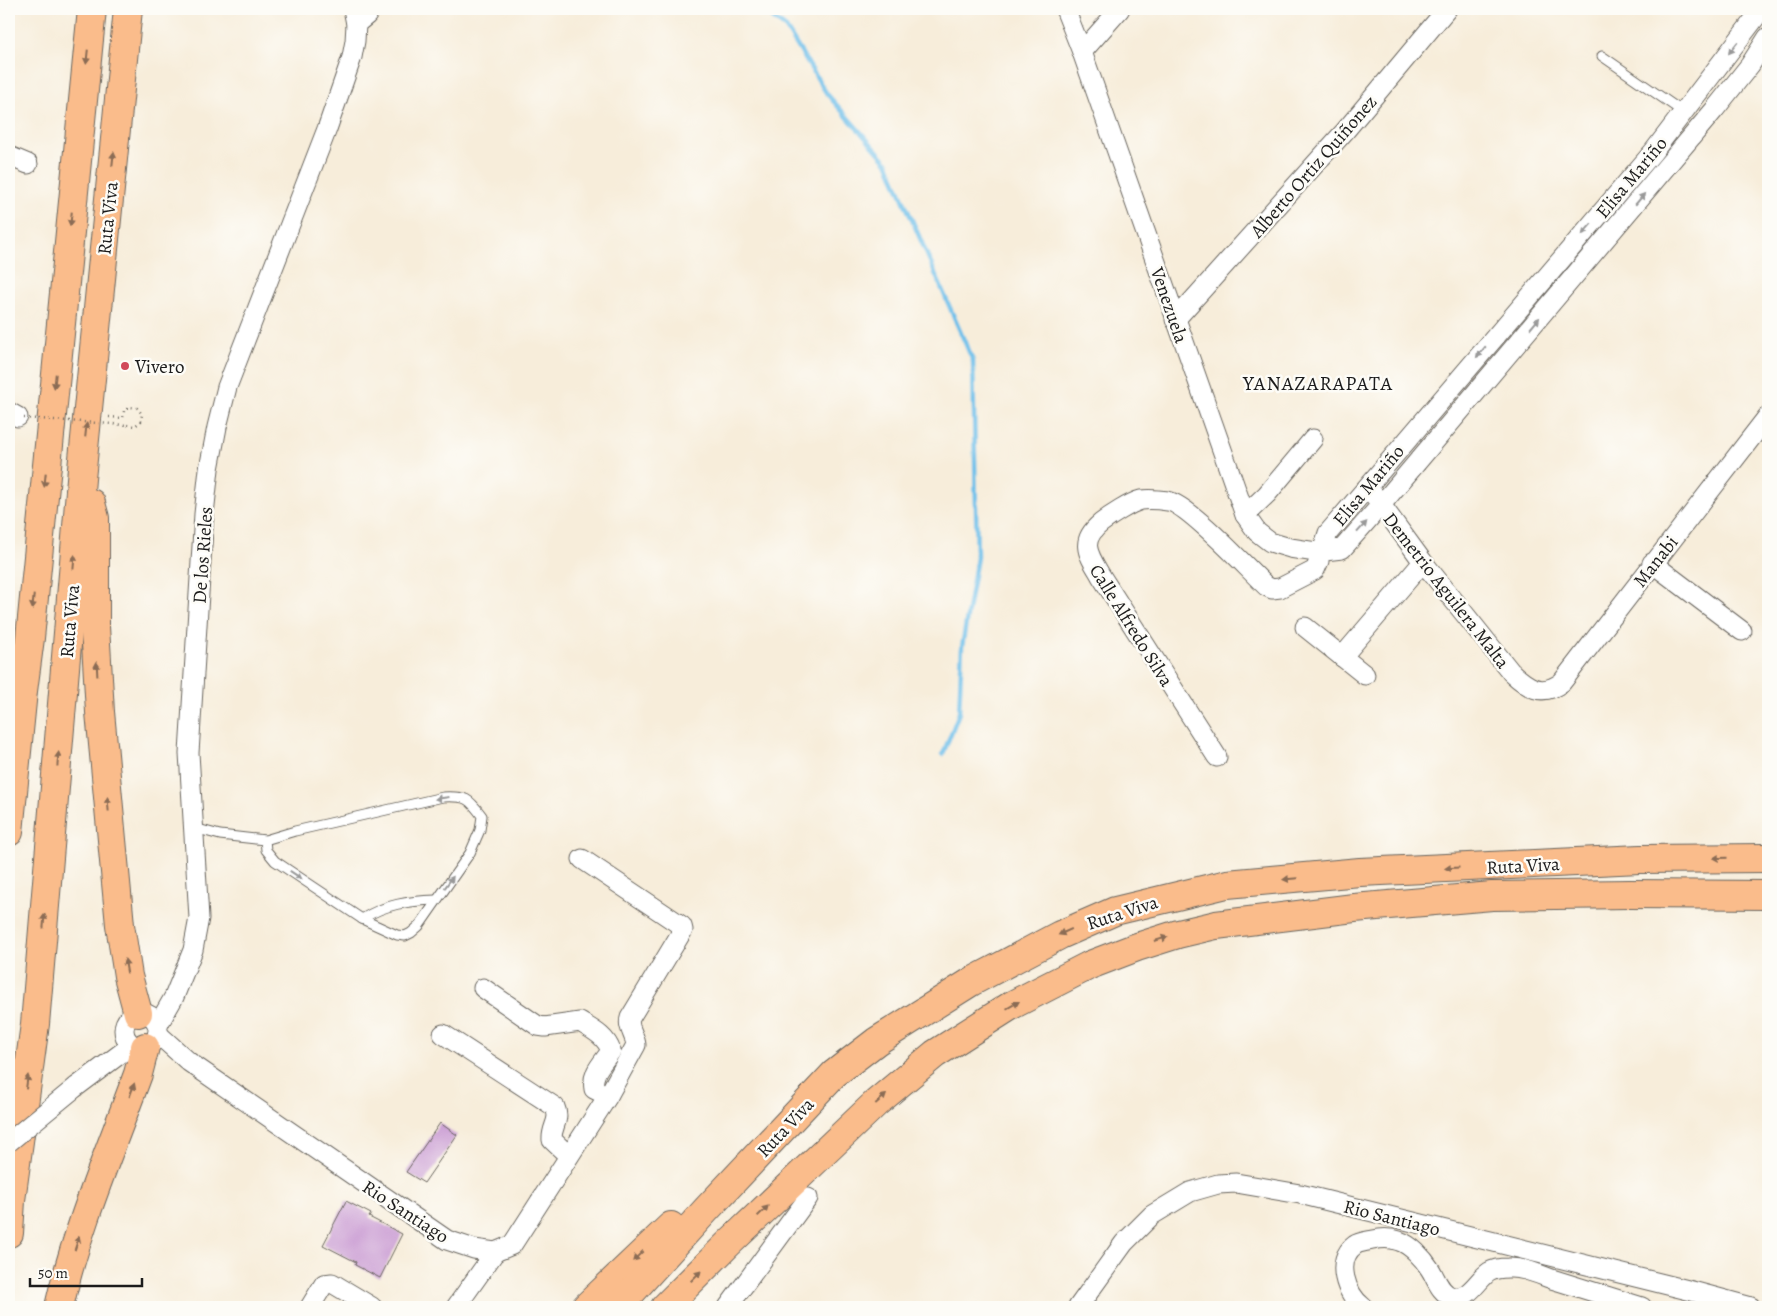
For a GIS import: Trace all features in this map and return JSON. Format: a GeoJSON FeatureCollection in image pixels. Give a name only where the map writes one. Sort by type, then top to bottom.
{"type":"FeatureCollection","features":[{"type":"Feature","properties":{"kind":"highway","name":"Ruta Viva"},"geometry":{"type":"LineString","coordinates":[[9,832],[92,9]]}},
{"type":"Feature","properties":{"kind":"highway","name":"Ruta Viva"},"geometry":{"type":"LineString","coordinates":[[9,1233],[11,1200],[36,1024],[81,478],[128,9]]}},
{"type":"Feature","properties":{"kind":"highway"},"geometry":{"type":"LineString","coordinates":[[59,1307],[78,1239],[138,1074],[144,1032],[133,1000],[120,924],[100,712],[95,626],[95,518],[81,478]]}},
{"type":"Feature","properties":{"kind":"highway"},"geometry":{"type":"LineString","coordinates":[[9,725],[22,691]]}},
{"type":"Feature","properties":{"kind":"highway","name":"Ruta Viva"},"geometry":{"type":"LineString","coordinates":[[618,1307],[834,1074],[877,1041],[971,982],[1015,957],[1115,911],[1227,884],[1360,872],[1640,859],[1768,858]]}},
{"type":"Feature","properties":{"kind":"highway","name":"Ruta Viva"},"geometry":{"type":"LineString","coordinates":[[665,1307],[728,1244],[876,1103],[935,1054],[1020,1000],[1090,965],[1137,946],[1216,925],[1354,908],[1492,896],[1768,895]]}},
{"type":"Feature","properties":{"kind":"highway"},"geometry":{"type":"LineString","coordinates":[[586,1307],[680,1219],[706,1210]]}},
{"type":"Feature","properties":{"kind":"street"},"geometry":{"type":"LineString","coordinates":[[354,17],[367,15],[371,9]]}},
{"type":"Feature","properties":{"kind":"street","name":"Venezuela"},"geometry":{"type":"LineString","coordinates":[[1065,9],[1082,52],[1244,514],[1257,532],[1270,542],[1290,548],[1319,552]]}},
{"type":"Feature","properties":{"kind":"street"},"geometry":{"type":"LineString","coordinates":[[1082,52],[1120,9]]}},
{"type":"Feature","properties":{"kind":"street","name":"Alberto Ortiz Quiñonez"},"geometry":{"type":"LineString","coordinates":[[1175,320],[1345,131],[1447,9]]}},
{"type":"Feature","properties":{"kind":"street","name":"Elisa Mariño"},"geometry":{"type":"LineString","coordinates":[[1319,552],[1328,533],[1367,486],[1653,152],[1762,9]]}},
{"type":"Feature","properties":{"kind":"street","name":"De los Rieles"},"geometry":{"type":"LineString","coordinates":[[9,1142],[144,1032],[174,997],[193,950],[199,918],[189,753],[204,514],[209,469],[227,387],[327,129],[352,57],[355,41],[354,17]]}},
{"type":"Feature","properties":{"kind":"street","name":"Elisa Mariño"},"geometry":{"type":"LineString","coordinates":[[1319,552],[1342,549],[1381,506],[1702,125],[1750,66],[1768,36]]}},
{"type":"Feature","properties":{"kind":"street"},"geometry":{"type":"LineString","coordinates":[[1684,112],[1702,125]]}},
{"type":"Feature","properties":{"kind":"street"},"geometry":{"type":"LineString","coordinates":[[9,156],[28,164]]}},
{"type":"Feature","properties":{"kind":"street","name":"Manabi"},"geometry":{"type":"LineString","coordinates":[[1533,688],[1544,690],[1555,688],[1562,682],[1768,416]]}},
{"type":"Feature","properties":{"kind":"street"},"geometry":{"type":"LineString","coordinates":[[1244,514],[1267,494],[1313,439]]}},
{"type":"Feature","properties":{"kind":"street","name":"Demetrio Aguilera Malta"},"geometry":{"type":"LineString","coordinates":[[1367,486],[1423,562],[1510,672],[1533,688]]}},
{"type":"Feature","properties":{"kind":"street","name":"Calle Alfredo Silva"},"geometry":{"type":"LineString","coordinates":[[1217,757],[1100,576],[1088,553],[1087,543],[1091,531],[1110,516],[1141,500],[1169,501],[1192,514],[1266,586],[1272,589],[1280,588],[1315,570],[1319,561],[1319,552]]}},
{"type":"Feature","properties":{"kind":"street"},"geometry":{"type":"LineString","coordinates":[[1342,657],[1423,562]]}},
{"type":"Feature","properties":{"kind":"street"},"geometry":{"type":"LineString","coordinates":[[1652,564],[1742,631]]}},
{"type":"Feature","properties":{"kind":"street"},"geometry":{"type":"LineString","coordinates":[[1305,627],[1365,675]]}},
{"type":"Feature","properties":{"kind":"street"},"geometry":{"type":"LineString","coordinates":[[456,1307],[496,1252],[512,1245],[608,1096],[636,1045],[635,1036],[629,1027],[630,1018],[682,934],[682,926],[582,859]]}},
{"type":"Feature","properties":{"kind":"street"},"geometry":{"type":"LineString","coordinates":[[483,988],[538,1026],[545,1027],[580,1022],[600,1034],[609,1045],[611,1051],[594,1075],[593,1082],[594,1089],[608,1096]]}},
{"type":"Feature","properties":{"kind":"street","name":"Rio Santiago"},"geometry":{"type":"LineString","coordinates":[[144,1032],[446,1240],[474,1249],[496,1252]]}},
{"type":"Feature","properties":{"kind":"street"},"geometry":{"type":"LineString","coordinates":[[442,1034],[555,1107],[558,1114],[552,1133],[552,1140],[568,1156]]}},
{"type":"Feature","properties":{"kind":"street","name":"Rio Santiago"},"geometry":{"type":"LineString","coordinates":[[1078,1307],[1124,1243],[1152,1215],[1190,1192],[1218,1184],[1236,1183],[1300,1194],[1751,1307]]}},
{"type":"Feature","properties":{"kind":"street"},"geometry":{"type":"LineString","coordinates":[[728,1307],[808,1198]]}},
{"type":"Feature","properties":{"kind":"street"},"geometry":{"type":"LineString","coordinates":[[1363,1307],[1350,1294],[1345,1285],[1346,1258],[1356,1244],[1379,1239],[1396,1240],[1407,1245],[1430,1269],[1438,1285],[1453,1297],[1468,1293],[1491,1270],[1508,1268],[1531,1272],[1642,1307]]}},
{"type":"Feature","properties":{"kind":"street"},"geometry":{"type":"LineString","coordinates":[[310,1307],[324,1284],[332,1284],[372,1307]]}},
{"type":"Feature","properties":{"kind":"lane"},"geometry":{"type":"LineString","coordinates":[[1602,56],[1684,112]]}},
{"type":"Feature","properties":{"kind":"lane"},"geometry":{"type":"LineString","coordinates":[[194,828],[220,835],[264,840],[295,831],[443,797],[457,796],[470,800],[482,816],[480,830],[470,853],[419,926],[412,933],[405,936],[397,935],[362,919],[275,862],[266,850],[264,840]]}},
{"type":"Feature","properties":{"kind":"lane"},"geometry":{"type":"LineString","coordinates":[[362,919],[384,907],[410,901],[436,900]]}},
{"type":"Feature","properties":{"kind":"path"},"geometry":{"type":"LineString","coordinates":[[17,415],[135,426],[141,421],[142,414],[137,408],[130,407],[124,411],[123,418]]}},
{"type":"Feature","properties":{"kind":"building"},"geometry":{"type":"Polygon","coordinates":[[[440,1123],[457,1135],[424,1183],[406,1172],[440,1123]]]}},
{"type":"Feature","properties":{"kind":"building"},"geometry":{"type":"Polygon","coordinates":[[[346,1201],[371,1214],[369,1217],[402,1234],[380,1278],[355,1265],[356,1262],[323,1245],[346,1201]]]}},
{"type":"Feature","properties":{"kind":"waterway"},"geometry":{"type":"LineString","coordinates":[[761,9],[786,28],[827,94],[887,162],[973,361],[977,557],[962,647],[959,713],[943,754]]}},
{"type":"Feature","properties":{"kind":"place","name":"Vivero"},"geometry":{"type":"Point","coordinates":[125,366]}},
{"type":"Feature","properties":{"kind":"district","name":"YANAZARAPATA"},"geometry":{"type":"Point","coordinates":[1318,383]}}]}
